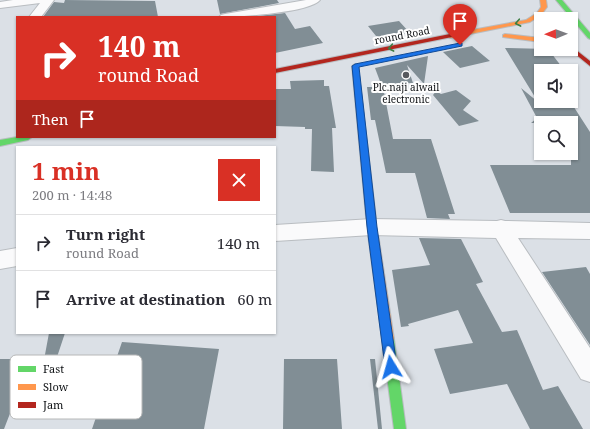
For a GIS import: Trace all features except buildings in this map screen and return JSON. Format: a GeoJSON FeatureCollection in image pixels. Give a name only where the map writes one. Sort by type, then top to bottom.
{"type":"FeatureCollection","features":[{"type":"Feature","properties":{"kind":"main road","name":"round Road"},"geometry":{"type":"LineString","coordinates":[[276,71],[528,21],[539,14],[544,7],[543,0]]}},
{"type":"Feature","properties":{"kind":"main road"},"geometry":{"type":"LineString","coordinates":[[559,0],[565,12]]}},
{"type":"Feature","properties":{"kind":"main road"},"geometry":{"type":"LineString","coordinates":[[578,26],[590,37]]}},
{"type":"Feature","properties":{"kind":"main road"},"geometry":{"type":"LineString","coordinates":[[534,30],[501,36],[534,39]]}},
{"type":"Feature","properties":{"kind":"main road"},"geometry":{"type":"LineString","coordinates":[[578,54],[590,64]]}},
{"type":"Feature","properties":{"kind":"main road"},"geometry":{"type":"LineString","coordinates":[[355,66],[372,227],[400,429]]}},
{"type":"Feature","properties":{"kind":"main road"},"geometry":{"type":"LineString","coordinates":[[0,143],[23,138]]}},
{"type":"Feature","properties":{"kind":"street"},"geometry":{"type":"LineString","coordinates":[[0,5],[38,0]]}},
{"type":"Feature","properties":{"kind":"street"},"geometry":{"type":"LineString","coordinates":[[35,16],[48,0]]}},
{"type":"Feature","properties":{"kind":"street"},"geometry":{"type":"LineString","coordinates":[[230,16],[307,4],[314,0]]}},
{"type":"Feature","properties":{"kind":"street"},"geometry":{"type":"LineString","coordinates":[[276,232],[372,227],[500,228],[590,231]]}},
{"type":"Feature","properties":{"kind":"street"},"geometry":{"type":"LineString","coordinates":[[500,228],[590,370]]}},
{"type":"Feature","properties":{"kind":"street"},"geometry":{"type":"LineString","coordinates":[[0,260],[16,257]]}},
{"type":"Feature","properties":{"kind":"traffic: fast"},"geometry":{"type":"LineString","coordinates":[[559,0],[590,37]]}},
{"type":"Feature","properties":{"kind":"traffic: fast"},"geometry":{"type":"LineString","coordinates":[[0,143],[23,138]]}},
{"type":"Feature","properties":{"kind":"traffic: fast"},"geometry":{"type":"LineString","coordinates":[[388,339],[400,429]]}},
{"type":"Feature","properties":{"kind":"traffic: slow"},"geometry":{"type":"LineString","coordinates":[[450,36],[528,21],[539,14],[544,7],[543,0]]}},
{"type":"Feature","properties":{"kind":"traffic: slow"},"geometry":{"type":"LineString","coordinates":[[505,36],[534,39]]}},
{"type":"Feature","properties":{"kind":"traffic: slow"},"geometry":{"type":"LineString","coordinates":[[355,66],[372,227],[388,339]]}},
{"type":"Feature","properties":{"kind":"traffic: jam"},"geometry":{"type":"LineString","coordinates":[[276,71],[450,36]]}},
{"type":"Feature","properties":{"kind":"traffic: jam"},"geometry":{"type":"LineString","coordinates":[[578,54],[590,64]]}},
{"type":"Feature","properties":{"kind":"place","name":"Plc.naji alwail electronic"},"geometry":{"type":"Point","coordinates":[406,75]}},
{"type":"Feature","properties":{"kind":"route"},"geometry":{"type":"LineString","coordinates":[[391,367],[372,227],[355,66],[460,45]]}}]}
